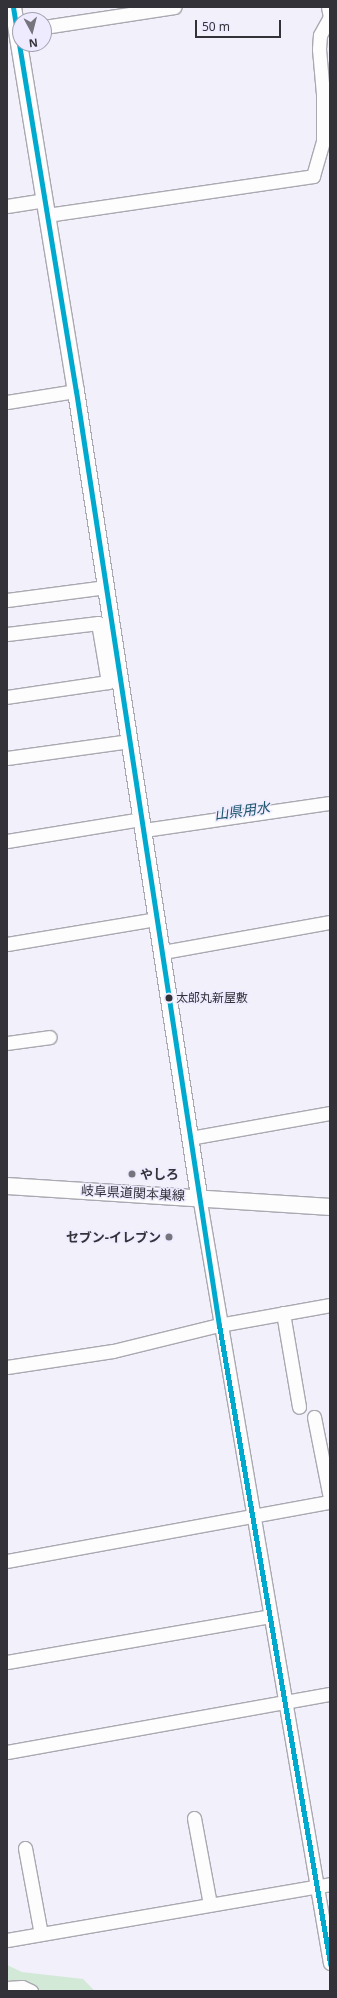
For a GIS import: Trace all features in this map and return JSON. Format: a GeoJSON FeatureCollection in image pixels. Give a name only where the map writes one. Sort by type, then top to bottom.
{"type":"FeatureCollection","features":[{"type":"Feature","properties":{"kind":"main road"},"geometry":{"type":"LineString","coordinates":[[18,52],[76,391],[163,952],[199,1196]]}},
{"type":"Feature","properties":{"kind":"main road","name":"岐阜県道関本巣線"},"geometry":{"type":"LineString","coordinates":[[7,1186],[199,1196],[330,1207]]}},
{"type":"Feature","properties":{"kind":"street"},"geometry":{"type":"LineString","coordinates":[[52,26],[174,7]]}},
{"type":"Feature","properties":{"kind":"street"},"geometry":{"type":"LineString","coordinates":[[7,206],[45,207],[313,176],[323,142],[323,94],[320,35],[330,16],[328,7]]}},
{"type":"Feature","properties":{"kind":"street"},"geometry":{"type":"LineString","coordinates":[[7,402],[76,391]]}},
{"type":"Feature","properties":{"kind":"street"},"geometry":{"type":"LineString","coordinates":[[7,600],[106,588]]}},
{"type":"Feature","properties":{"kind":"street"},"geometry":{"type":"LineString","coordinates":[[7,634],[98,623],[108,682],[7,696]]}},
{"type":"Feature","properties":{"kind":"street"},"geometry":{"type":"LineString","coordinates":[[7,758],[130,741]]}},
{"type":"Feature","properties":{"kind":"street"},"geometry":{"type":"LineString","coordinates":[[7,841],[330,803]]}},
{"type":"Feature","properties":{"kind":"street"},"geometry":{"type":"LineString","coordinates":[[7,944],[157,919]]}},
{"type":"Feature","properties":{"kind":"street"},"geometry":{"type":"LineString","coordinates":[[163,952],[330,922]]}},
{"type":"Feature","properties":{"kind":"street"},"geometry":{"type":"LineString","coordinates":[[7,1044],[50,1037]]}},
{"type":"Feature","properties":{"kind":"street"},"geometry":{"type":"LineString","coordinates":[[190,1138],[330,1113]]}},
{"type":"Feature","properties":{"kind":"street"},"geometry":{"type":"LineString","coordinates":[[199,1196],[219,1325],[285,1702],[324,1885],[330,1963]]}},
{"type":"Feature","properties":{"kind":"street"},"geometry":{"type":"LineString","coordinates":[[7,1367],[113,1351],[219,1325],[330,1305]]}},
{"type":"Feature","properties":{"kind":"street"},"geometry":{"type":"LineString","coordinates":[[283,1313],[299,1407]]}},
{"type":"Feature","properties":{"kind":"street"},"geometry":{"type":"LineString","coordinates":[[314,1417],[330,1498]]}},
{"type":"Feature","properties":{"kind":"street"},"geometry":{"type":"LineString","coordinates":[[7,1561],[330,1502]]}},
{"type":"Feature","properties":{"kind":"street"},"geometry":{"type":"LineString","coordinates":[[7,1662],[270,1616]]}},
{"type":"Feature","properties":{"kind":"street"},"geometry":{"type":"LineString","coordinates":[[7,1752],[330,1694]]}},
{"type":"Feature","properties":{"kind":"street"},"geometry":{"type":"LineString","coordinates":[[194,1818],[210,1904]]}},
{"type":"Feature","properties":{"kind":"street"},"geometry":{"type":"LineString","coordinates":[[26,1848],[41,1934]]}},
{"type":"Feature","properties":{"kind":"street"},"geometry":{"type":"LineString","coordinates":[[7,1940],[324,1885]]}},
{"type":"Feature","properties":{"kind":"street"},"geometry":{"type":"LineString","coordinates":[[7,1988],[22,1987],[31,1991]]}},
{"type":"Feature","properties":{"kind":"green space"},"geometry":{"type":"Polygon","coordinates":[[[7,1965],[22,1972],[83,1979],[95,1991],[7,1991],[7,1965]]]}},
{"type":"Feature","properties":{"kind":"transit line"},"geometry":{"type":"LineString","coordinates":[[13,7],[76,391],[219,1325],[330,1963]]}},
{"type":"Feature","properties":{"kind":"place","name":"太郎丸新屋敷"},"geometry":{"type":"Point","coordinates":[169,998]}},
{"type":"Feature","properties":{"kind":"place","name":"やしろ"},"geometry":{"type":"Point","coordinates":[132,1174]}},
{"type":"Feature","properties":{"kind":"place","name":"セブン-イレブン"},"geometry":{"type":"Point","coordinates":[169,1237]}},
{"type":"Feature","properties":{"kind":"water label","name":"山県用水"},"geometry":{"type":"Point","coordinates":[242,811]}}]}
